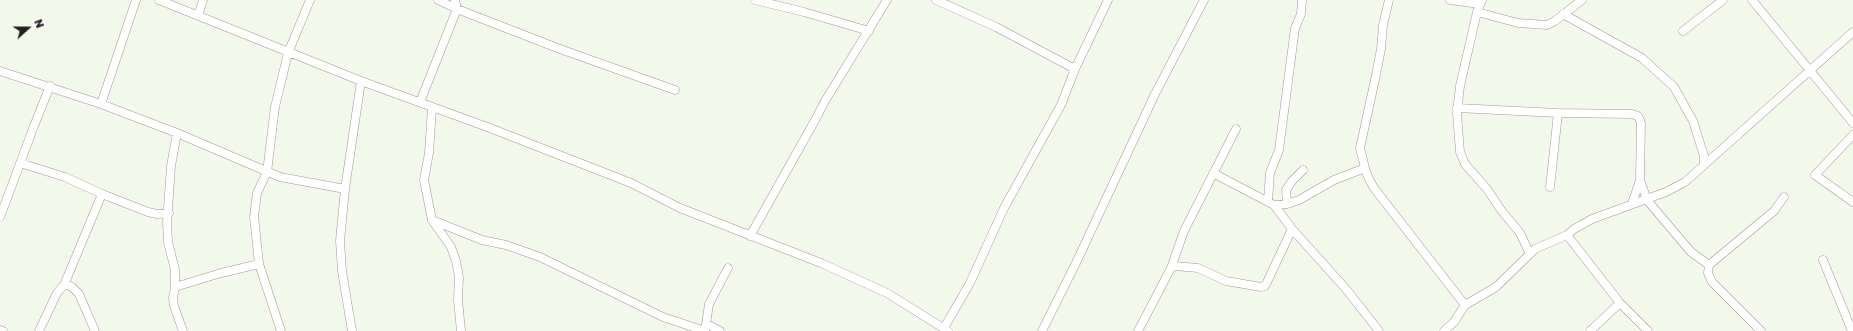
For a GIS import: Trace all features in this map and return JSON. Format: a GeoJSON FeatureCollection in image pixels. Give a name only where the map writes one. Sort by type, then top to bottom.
{"type":"FeatureCollection","features":[{"type":"Feature","properties":{"kind":"street"},"geometry":{"type":"LineString","coordinates":[[101,104],[136,0]]}},
{"type":"Feature","properties":{"kind":"street"},"geometry":{"type":"LineString","coordinates":[[159,0],[288,53],[632,183],[680,208],[821,263],[888,293],[946,330],[970,283],[1004,208],[1061,105],[1075,70],[1108,0]]}},
{"type":"Feature","properties":{"kind":"street"},"geometry":{"type":"LineString","coordinates":[[198,16],[203,0]]}},
{"type":"Feature","properties":{"kind":"street"},"geometry":{"type":"LineString","coordinates":[[281,331],[259,264],[254,216],[257,193],[266,172],[275,107],[288,53],[310,0]]}},
{"type":"Feature","properties":{"kind":"street"},"geometry":{"type":"LineString","coordinates":[[438,0],[457,9],[675,90]]}},
{"type":"Feature","properties":{"kind":"street"},"geometry":{"type":"LineString","coordinates":[[420,102],[457,9],[455,0]]}},
{"type":"Feature","properties":{"kind":"street"},"geometry":{"type":"LineString","coordinates":[[756,0],[869,31]]}},
{"type":"Feature","properties":{"kind":"street"},"geometry":{"type":"LineString","coordinates":[[750,236],[825,101],[887,0]]}},
{"type":"Feature","properties":{"kind":"street"},"geometry":{"type":"LineString","coordinates":[[936,0],[996,27],[1075,70]]}},
{"type":"Feature","properties":{"kind":"street"},"geometry":{"type":"LineString","coordinates":[[1042,331],[1076,263],[1155,94],[1204,0]]}},
{"type":"Feature","properties":{"kind":"street"},"geometry":{"type":"LineString","coordinates":[[1271,203],[1270,173],[1279,150],[1295,28],[1300,14],[1302,0]]}},
{"type":"Feature","properties":{"kind":"street"},"geometry":{"type":"LineString","coordinates":[[1389,0],[1383,25],[1381,49],[1376,75],[1360,148],[1368,177],[1374,188],[1465,305]]}},
{"type":"Feature","properties":{"kind":"street"},"geometry":{"type":"LineString","coordinates":[[1450,0],[1481,2],[1477,12],[1460,86],[1457,108],[1460,152],[1465,164],[1487,189],[1520,233],[1530,254]]}},
{"type":"Feature","properties":{"kind":"street"},"geometry":{"type":"LineString","coordinates":[[1477,12],[1518,23],[1539,26],[1547,25],[1582,0]]}},
{"type":"Feature","properties":{"kind":"street"},"geometry":{"type":"LineString","coordinates":[[1683,31],[1723,0]]}},
{"type":"Feature","properties":{"kind":"street"},"geometry":{"type":"LineString","coordinates":[[1752,0],[1853,123]]}},
{"type":"Feature","properties":{"kind":"street"},"geometry":{"type":"LineString","coordinates":[[1563,14],[1642,58],[1674,87],[1693,122],[1704,156],[1704,165]]}},
{"type":"Feature","properties":{"kind":"street"},"geometry":{"type":"LineString","coordinates":[[1444,331],[1454,322],[1465,305],[1496,287],[1535,249],[1567,235],[1574,229],[1592,219],[1647,200],[1677,187],[1704,165],[1853,32]]}},
{"type":"Feature","properties":{"kind":"street"},"geometry":{"type":"LineString","coordinates":[[0,71],[50,86],[101,104],[177,133],[280,177],[344,189]]}},
{"type":"Feature","properties":{"kind":"street"},"geometry":{"type":"LineString","coordinates":[[352,331],[342,271],[340,241],[344,189],[361,81]]}},
{"type":"Feature","properties":{"kind":"street"},"geometry":{"type":"LineString","coordinates":[[0,217],[50,86]]}},
{"type":"Feature","properties":{"kind":"street"},"geometry":{"type":"LineString","coordinates":[[432,108],[429,153],[424,180],[432,220],[451,247],[456,261],[459,277],[458,300],[461,330],[469,331]]}},
{"type":"Feature","properties":{"kind":"street"},"geometry":{"type":"LineString","coordinates":[[1457,108],[1558,113],[1632,114],[1638,116],[1641,123],[1640,180],[1632,204]]}},
{"type":"Feature","properties":{"kind":"street"},"geometry":{"type":"LineString","coordinates":[[1550,187],[1558,113]]}},
{"type":"Feature","properties":{"kind":"street"},"geometry":{"type":"LineString","coordinates":[[1138,331],[1171,268],[1184,231],[1236,129]]}},
{"type":"Feature","properties":{"kind":"street"},"geometry":{"type":"LineString","coordinates":[[177,133],[171,166],[169,213],[167,223],[168,242],[175,270],[175,287],[173,298],[174,306],[183,331]]}},
{"type":"Feature","properties":{"kind":"street"},"geometry":{"type":"LineString","coordinates":[[1853,135],[1814,175],[1853,202]]}},
{"type":"Feature","properties":{"kind":"street"},"geometry":{"type":"LineString","coordinates":[[20,163],[65,177],[102,194],[148,212],[157,214],[169,213]]}},
{"type":"Feature","properties":{"kind":"street"},"geometry":{"type":"LineString","coordinates":[[1271,203],[1287,204],[1311,195],[1334,180],[1365,168]]}},
{"type":"Feature","properties":{"kind":"street"},"geometry":{"type":"LineString","coordinates":[[1287,204],[1286,190],[1303,170]]}},
{"type":"Feature","properties":{"kind":"street"},"geometry":{"type":"LineString","coordinates":[[1213,173],[1271,203],[1292,229],[1346,289],[1379,331]]}},
{"type":"Feature","properties":{"kind":"street"},"geometry":{"type":"LineString","coordinates":[[1640,180],[1647,200],[1691,252],[1709,265]]}},
{"type":"Feature","properties":{"kind":"street"},"geometry":{"type":"LineString","coordinates":[[39,331],[57,293],[64,285],[102,194]]}},
{"type":"Feature","properties":{"kind":"street"},"geometry":{"type":"LineString","coordinates":[[1762,331],[1712,282],[1708,273],[1709,265],[1774,211],[1784,197]]}},
{"type":"Feature","properties":{"kind":"street"},"geometry":{"type":"LineString","coordinates":[[432,220],[482,240],[506,245],[540,257],[663,317],[720,331]]}},
{"type":"Feature","properties":{"kind":"street"},"geometry":{"type":"LineString","coordinates":[[1171,268],[1175,266],[1194,267],[1226,281],[1261,287],[1265,286],[1292,229]]}},
{"type":"Feature","properties":{"kind":"street"},"geometry":{"type":"LineString","coordinates":[[1567,235],[1620,303],[1648,331]]}},
{"type":"Feature","properties":{"kind":"street"},"geometry":{"type":"LineString","coordinates":[[1823,260],[1852,331]]}},
{"type":"Feature","properties":{"kind":"street"},"geometry":{"type":"LineString","coordinates":[[175,287],[221,272],[259,264]]}},
{"type":"Feature","properties":{"kind":"street"},"geometry":{"type":"LineString","coordinates":[[706,328],[709,304],[728,268]]}},
{"type":"Feature","properties":{"kind":"street"},"geometry":{"type":"LineString","coordinates":[[64,285],[72,287],[80,294],[95,331]]}},
{"type":"Feature","properties":{"kind":"street"},"geometry":{"type":"LineString","coordinates":[[1590,331],[1620,303]]}}]}
